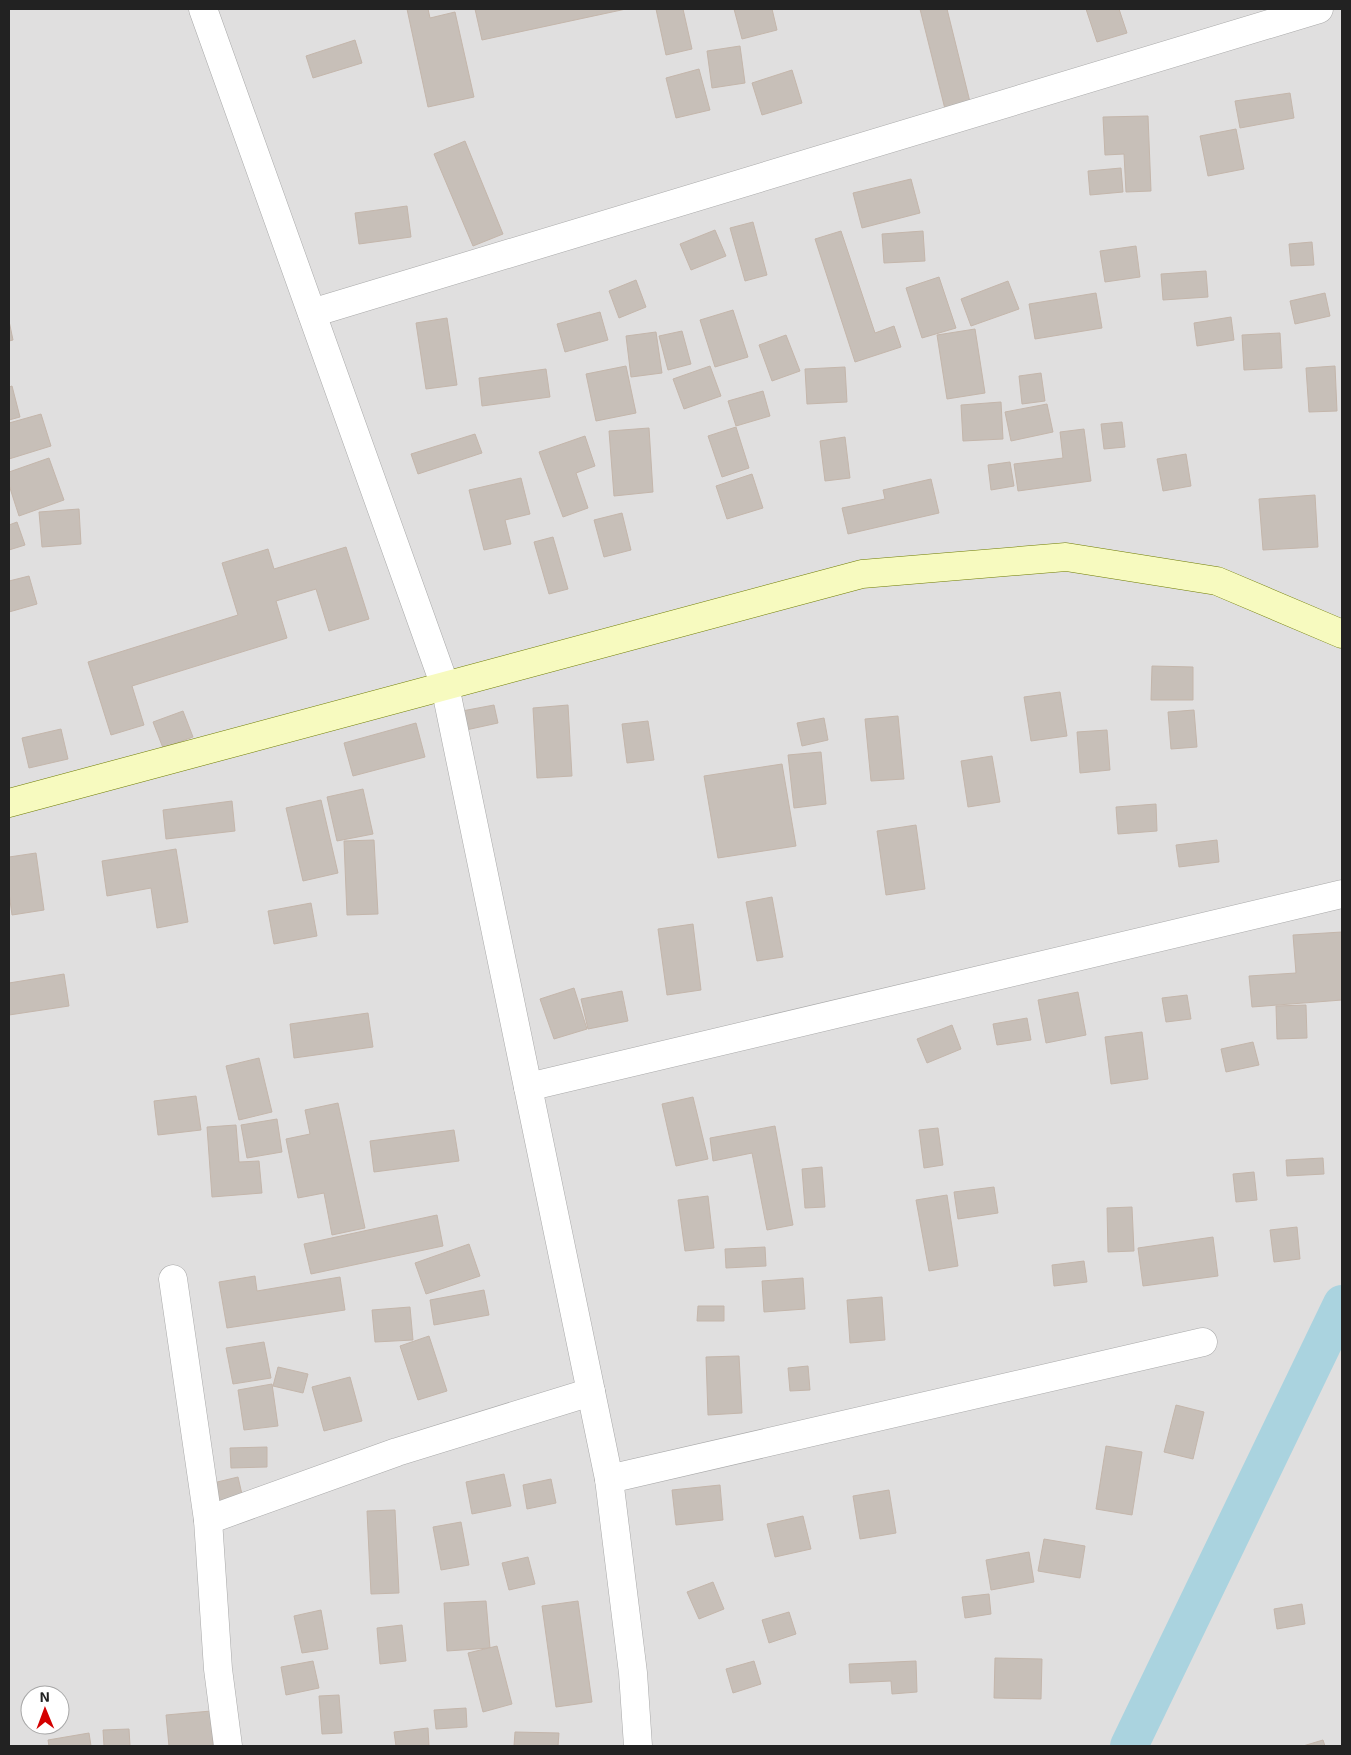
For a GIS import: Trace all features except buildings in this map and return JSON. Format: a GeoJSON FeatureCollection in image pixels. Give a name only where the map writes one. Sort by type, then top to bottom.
{"type":"FeatureCollection","features":[{"type":"Feature","properties":{"kind":"street"},"geometry":{"type":"LineString","coordinates":[[203,9],[445,686],[609,1480],[634,1673],[638,1746]]}},
{"type":"Feature","properties":{"kind":"street"},"geometry":{"type":"LineString","coordinates":[[312,313],[1319,9]]}},
{"type":"Feature","properties":{"kind":"street"},"geometry":{"type":"LineString","coordinates":[[9,803],[862,574],[1066,557],[1217,581],[1342,634]]}},
{"type":"Feature","properties":{"kind":"street"},"geometry":{"type":"LineString","coordinates":[[528,1087],[1342,894]]}},
{"type":"Feature","properties":{"kind":"street"},"geometry":{"type":"LineString","coordinates":[[173,1280],[208,1520],[218,1669],[228,1746]]}},
{"type":"Feature","properties":{"kind":"street"},"geometry":{"type":"LineString","coordinates":[[609,1480],[1204,1342]]}},
{"type":"Feature","properties":{"kind":"street"},"geometry":{"type":"LineString","coordinates":[[208,1520],[397,1452],[591,1392]]}},
{"type":"Feature","properties":{"kind":"shaded area"},"geometry":{"type":"Polygon","coordinates":[[[9,9],[1342,9],[1342,1746],[9,1746],[9,9]]]}},
{"type":"Feature","properties":{"kind":"waterway"},"geometry":{"type":"LineString","coordinates":[[1129,1746],[1342,1304]]}}]}
